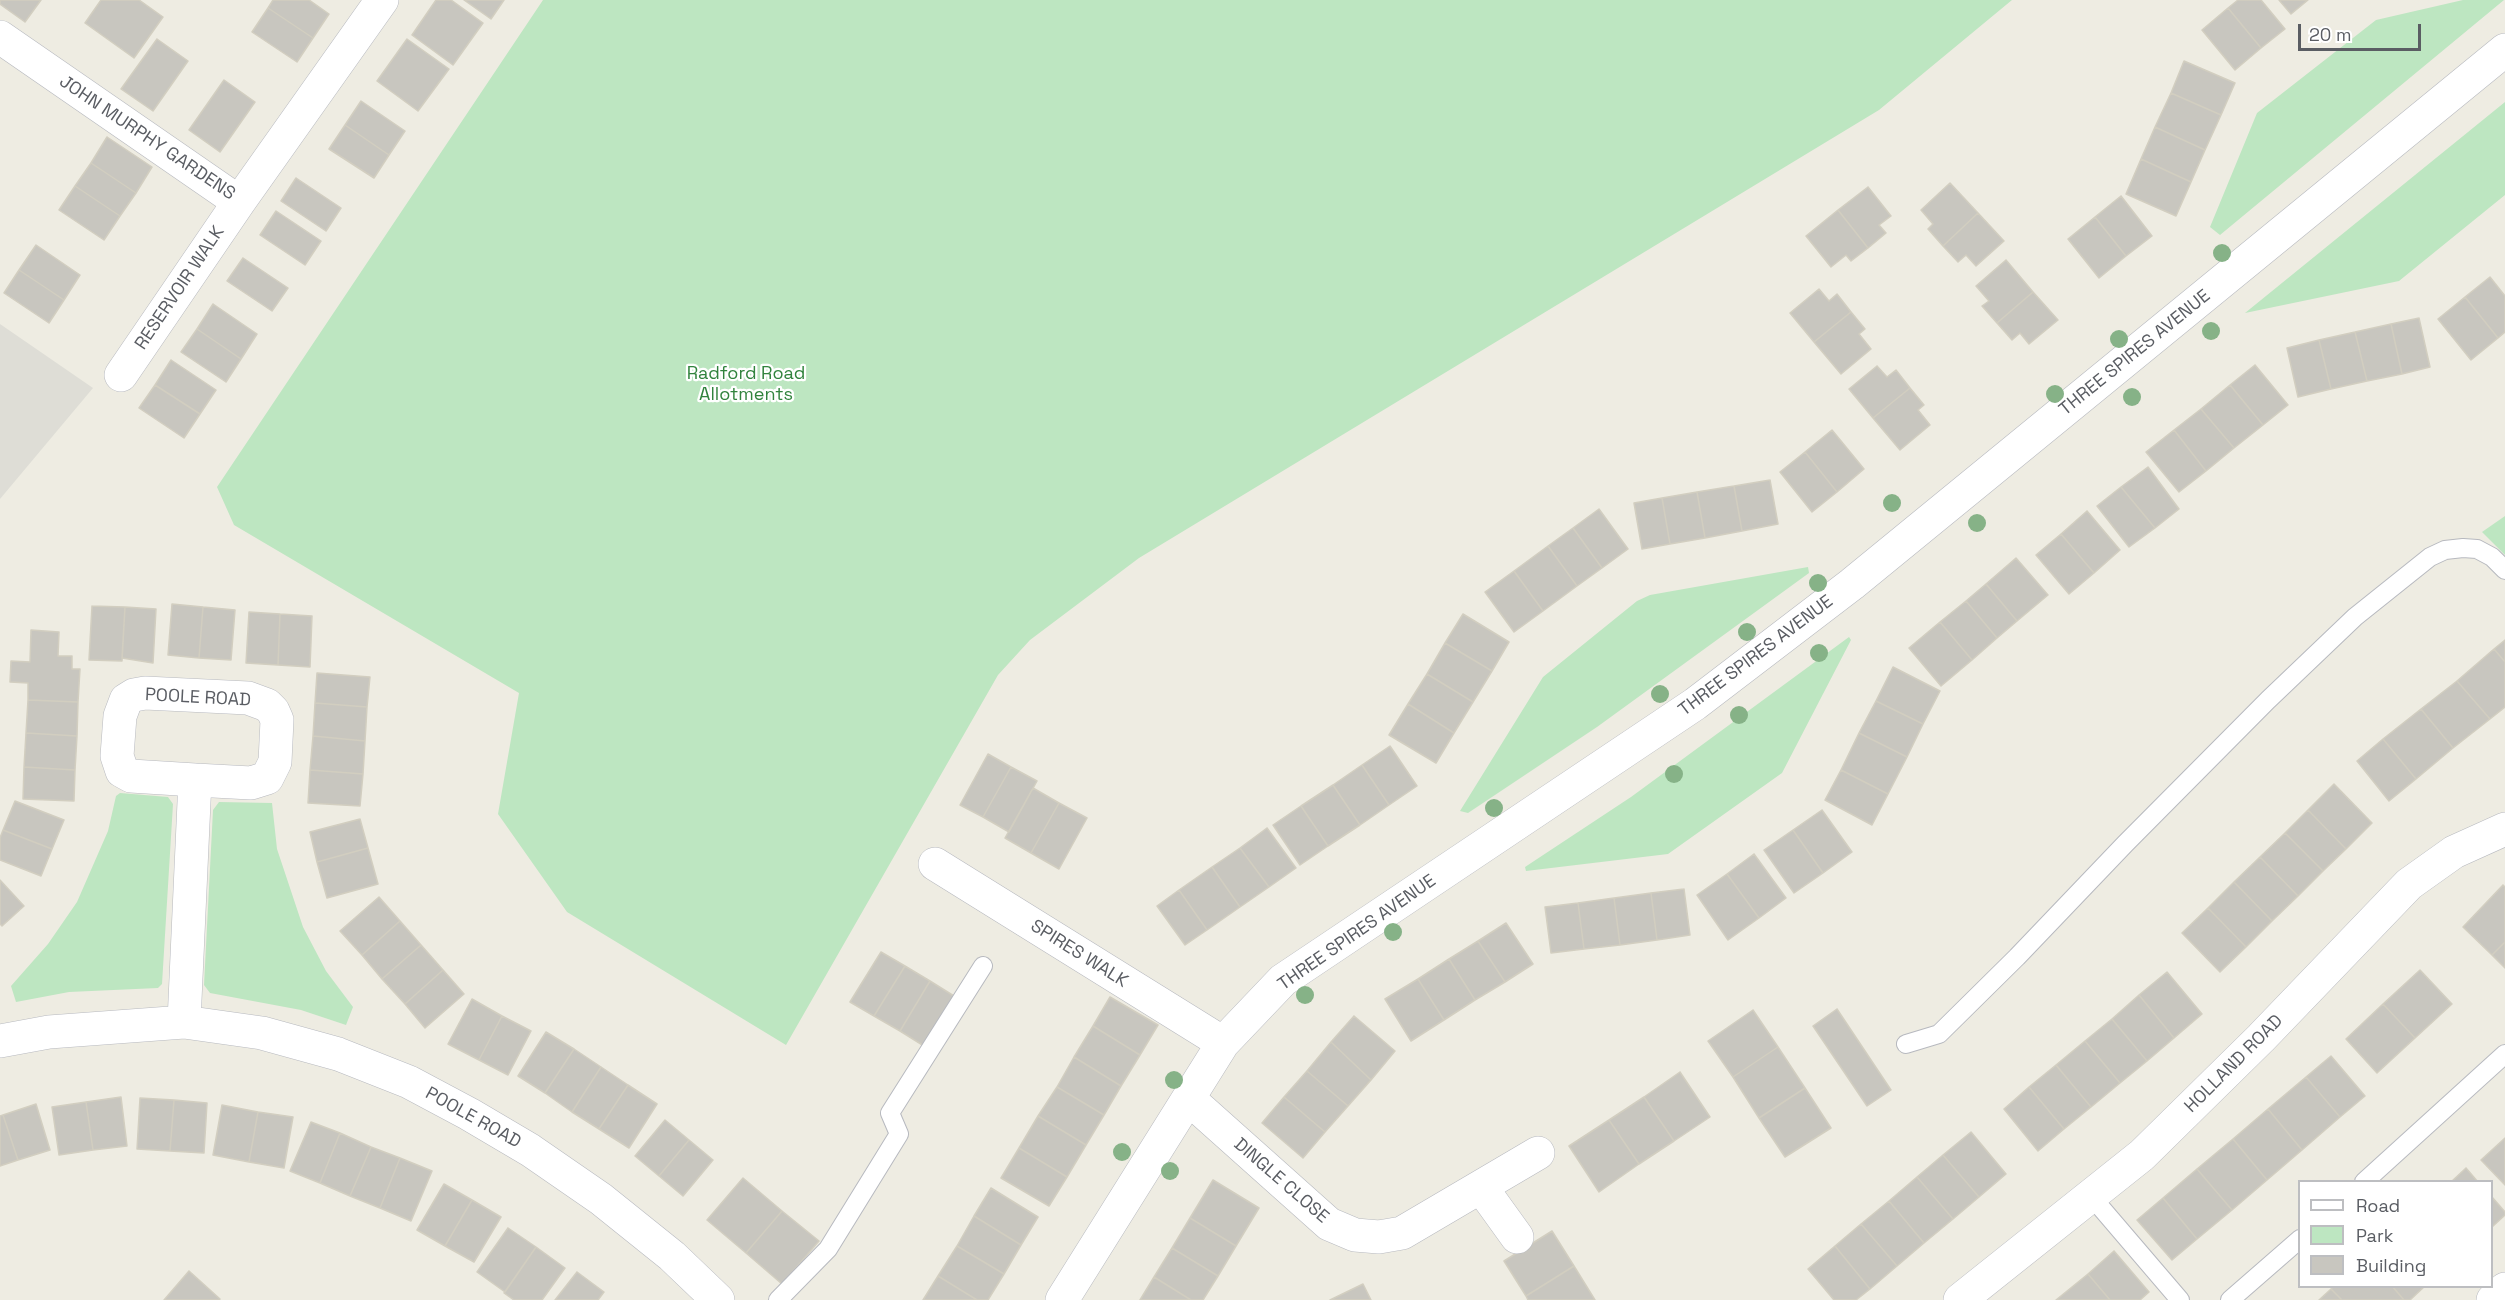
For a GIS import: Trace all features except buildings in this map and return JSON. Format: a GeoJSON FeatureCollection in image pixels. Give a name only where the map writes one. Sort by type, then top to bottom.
{"type":"FeatureCollection","features":[{"type":"Feature","properties":{"kind":"street","name":"JOHN MURPHY GARDENS"},"geometry":{"type":"LineString","coordinates":[[0,37],[239,202],[382,0]]}},
{"type":"Feature","properties":{"kind":"street","name":"THREE SPIRES AVENUE"},"geometry":{"type":"LineString","coordinates":[[1062,1300],[1223,1043],[1283,980],[1695,704],[1852,584],[2505,50]]}},
{"type":"Feature","properties":{"kind":"street","name":"RESERVOIR WALK"},"geometry":{"type":"LineString","coordinates":[[121,375],[239,202]]}},
{"type":"Feature","properties":{"kind":"street","name":"POOLE ROAD"},"geometry":{"type":"LineString","coordinates":[[145,693],[248,698],[267,705],[273,711],[277,720],[275,762],[267,778],[251,783],[195,780],[131,776],[122,771],[117,756],[120,716],[126,700],[134,695],[145,693]]}},
{"type":"Feature","properties":{"kind":"street"},"geometry":{"type":"LineString","coordinates":[[184,1022],[195,780]]}},
{"type":"Feature","properties":{"kind":"street","name":"HOLLAND ROAD"},"geometry":{"type":"LineString","coordinates":[[1960,1300],[2150,1147],[2261,1038],[2409,884],[2454,852],[2505,829]]}},
{"type":"Feature","properties":{"kind":"street","name":"SPIRES WALK"},"geometry":{"type":"LineString","coordinates":[[935,864],[1223,1043]]}},
{"type":"Feature","properties":{"kind":"street","name":"POOLE ROAD"},"geometry":{"type":"LineString","coordinates":[[0,1041],[49,1032],[184,1022],[262,1033],[338,1054],[409,1082],[530,1150],[602,1199],[672,1256],[718,1300]]}},
{"type":"Feature","properties":{"kind":"street","name":"DINGLE CLOSE"},"geometry":{"type":"LineString","coordinates":[[1189,1099],[1329,1224],[1355,1235],[1378,1237],[1402,1233],[1538,1152]]}},
{"type":"Feature","properties":{"kind":"street"},"geometry":{"type":"LineString","coordinates":[[1481,1187],[1516,1237]]}},
{"type":"Feature","properties":{"kind":"street"},"geometry":{"type":"LineString","coordinates":[[2493,1300],[2505,1289]]}},
{"type":"Feature","properties":{"kind":"lane"},"geometry":{"type":"LineString","coordinates":[[1906,1044],[1939,1034],[2268,700],[2355,617],[2430,557],[2445,550],[2477,549],[2492,557],[2505,570]]}},
{"type":"Feature","properties":{"kind":"lane"},"geometry":{"type":"LineString","coordinates":[[778,1300],[828,1249],[899,1134],[890,1113],[983,966]]}},
{"type":"Feature","properties":{"kind":"lane"},"geometry":{"type":"LineString","coordinates":[[2366,1180],[2505,1054]]}},
{"type":"Feature","properties":{"kind":"lane"},"geometry":{"type":"LineString","coordinates":[[2091,1196],[2180,1300]]}},
{"type":"Feature","properties":{"kind":"lane"},"geometry":{"type":"LineString","coordinates":[[2230,1300],[2298,1241]]}},
{"type":"Feature","properties":{"kind":"shaded area"},"geometry":{"type":"Polygon","coordinates":[[[0,324],[93,388],[0,499],[0,324]]]}},
{"type":"Feature","properties":{"kind":"green space","name":"Radford Road Allotments"},"geometry":{"type":"Polygon","coordinates":[[[543,0],[2012,0],[1879,110],[1139,558],[1030,640],[998,675],[786,1045],[567,912],[498,814],[519,693],[234,525],[217,487],[543,0]]]}},
{"type":"Feature","properties":{"kind":"green space"},"geometry":{"type":"Polygon","coordinates":[[[2463,0],[2504,0],[2220,235],[2210,227],[2257,113],[2376,20],[2463,0]]]}},
{"type":"Feature","properties":{"kind":"green space"},"geometry":{"type":"Polygon","coordinates":[[[2505,102],[2505,195],[2399,281],[2245,313],[2505,102]]]}},
{"type":"Feature","properties":{"kind":"green space"},"geometry":{"type":"Polygon","coordinates":[[[2505,516],[2505,555],[2482,532],[2505,516]]]}},
{"type":"Feature","properties":{"kind":"green space"},"geometry":{"type":"Polygon","coordinates":[[[1808,567],[1809,573],[1597,727],[1468,813],[1460,811],[1543,677],[1637,601],[1650,595],[1808,567]]]}},
{"type":"Feature","properties":{"kind":"green space"},"geometry":{"type":"Polygon","coordinates":[[[1849,637],[1851,640],[1782,773],[1668,854],[1526,871],[1525,867],[1631,797],[1849,637]]]}},
{"type":"Feature","properties":{"kind":"green space"},"geometry":{"type":"Polygon","coordinates":[[[120,793],[168,797],[173,804],[162,984],[158,988],[69,992],[16,1002],[11,986],[48,944],[77,902],[108,831],[116,796],[120,793]]]}},
{"type":"Feature","properties":{"kind":"green space"},"geometry":{"type":"Polygon","coordinates":[[[219,802],[272,803],[277,849],[303,927],[326,971],[353,1007],[346,1025],[301,1010],[210,993],[204,985],[213,810],[219,802]]]}}]}
